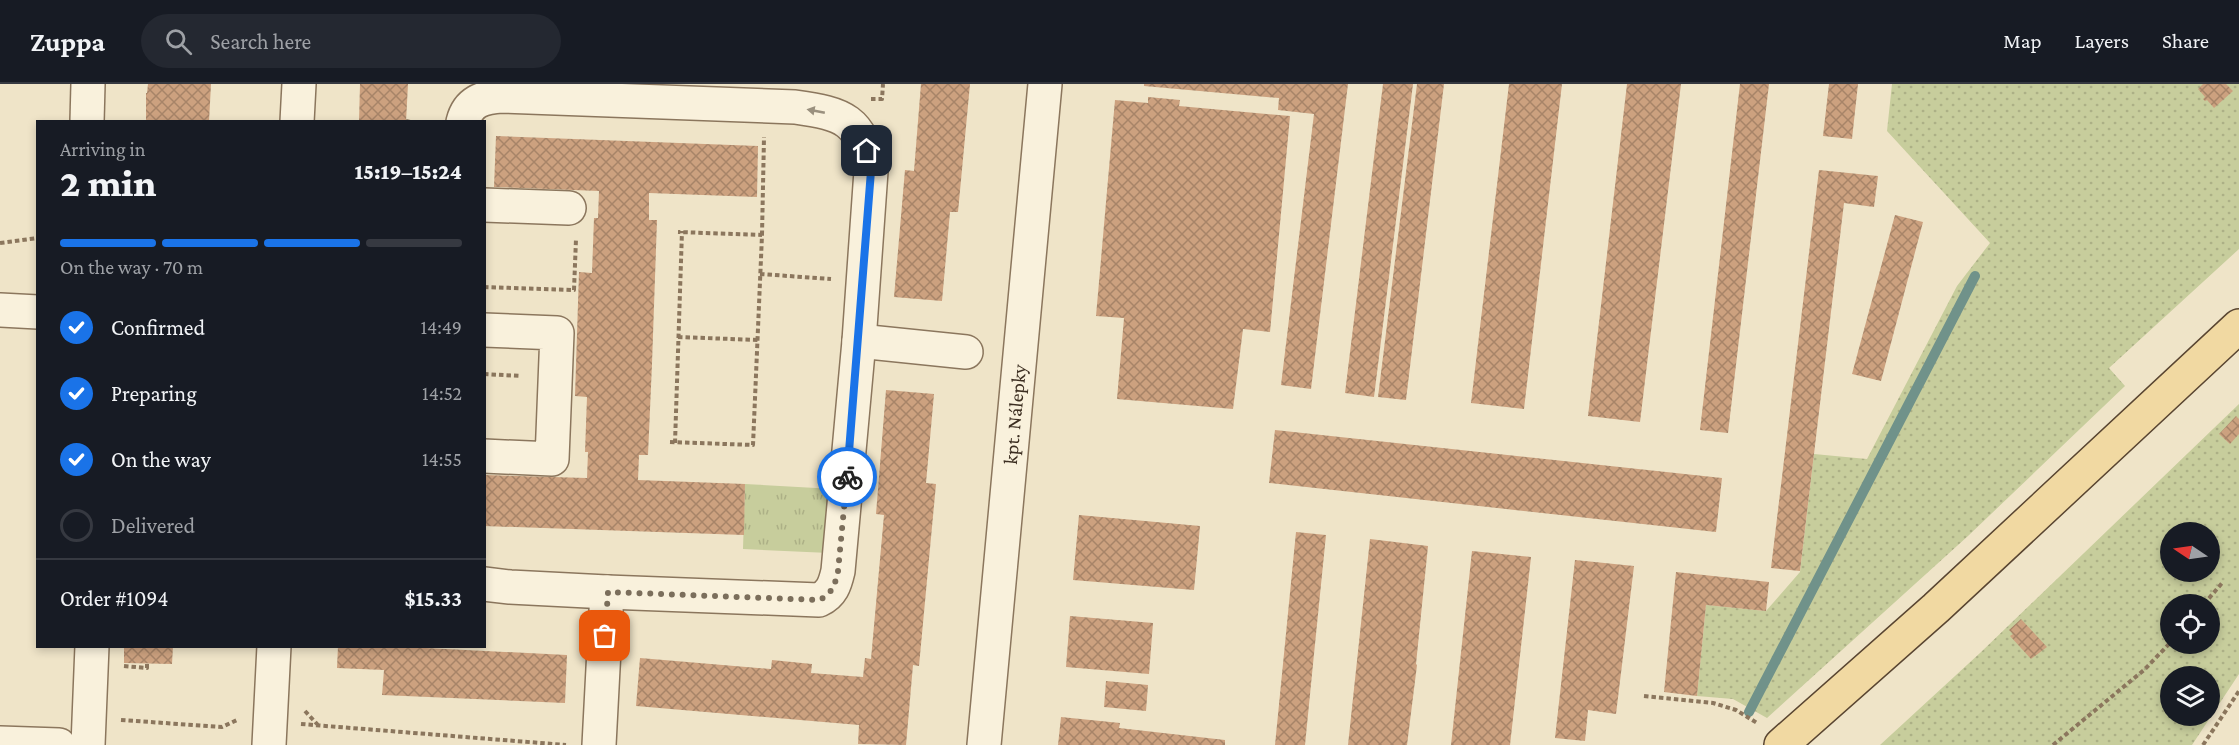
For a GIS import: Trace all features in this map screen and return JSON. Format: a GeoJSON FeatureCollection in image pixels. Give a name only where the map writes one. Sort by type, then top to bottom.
{"type":"FeatureCollection","features":[{"type":"Feature","properties":{"kind":"main road"},"geometry":{"type":"LineString","coordinates":[[1781,745],[1936,608],[2239,326]]}},
{"type":"Feature","properties":{"kind":"street"},"geometry":{"type":"LineString","coordinates":[[87,120],[88,84]]}},
{"type":"Feature","properties":{"kind":"street"},"geometry":{"type":"LineString","coordinates":[[297,120],[299,84]]}},
{"type":"Feature","properties":{"kind":"street","name":"kpt. Nálepky"},"geometry":{"type":"LineString","coordinates":[[984,745],[1045,84]]}},
{"type":"Feature","properties":{"kind":"street"},"geometry":{"type":"LineString","coordinates":[[464,120],[466,110],[476,101],[502,90],[673,94],[760,99],[844,118],[854,126],[867,151],[871,171],[859,341],[839,558],[834,586],[828,596],[819,600],[608,592],[486,584]]}},
{"type":"Feature","properties":{"kind":"street"},"geometry":{"type":"LineString","coordinates":[[486,205],[569,208]]}},
{"type":"Feature","properties":{"kind":"street"},"geometry":{"type":"LineString","coordinates":[[0,310],[36,312]]}},
{"type":"Feature","properties":{"kind":"street"},"geometry":{"type":"LineString","coordinates":[[486,330],[557,333],[552,459],[486,456]]}},
{"type":"Feature","properties":{"kind":"street"},"geometry":{"type":"LineString","coordinates":[[859,341],[966,352]]}},
{"type":"Feature","properties":{"kind":"street"},"geometry":{"type":"LineString","coordinates":[[599,745],[608,592]]}},
{"type":"Feature","properties":{"kind":"street"},"geometry":{"type":"LineString","coordinates":[[88,745],[92,648]]}},
{"type":"Feature","properties":{"kind":"street"},"geometry":{"type":"LineString","coordinates":[[269,745],[274,648]]}},
{"type":"Feature","properties":{"kind":"street"},"geometry":{"type":"LineString","coordinates":[[0,742],[59,745]]}},
{"type":"Feature","properties":{"kind":"path"},"geometry":{"type":"LineString","coordinates":[[760,99],[762,235],[753,445],[673,442],[680,232],[762,235]]}},
{"type":"Feature","properties":{"kind":"path"},"geometry":{"type":"LineString","coordinates":[[0,243],[36,238]]}},
{"type":"Feature","properties":{"kind":"path"},"geometry":{"type":"LineString","coordinates":[[760,274],[835,279]]}},
{"type":"Feature","properties":{"kind":"path"},"geometry":{"type":"LineString","coordinates":[[486,287],[574,290]]}},
{"type":"Feature","properties":{"kind":"path"},"geometry":{"type":"LineString","coordinates":[[678,337],[758,340]]}},
{"type":"Feature","properties":{"kind":"path"},"geometry":{"type":"LineString","coordinates":[[2213,594],[2223,582]]}},
{"type":"Feature","properties":{"kind":"path"},"geometry":{"type":"LineString","coordinates":[[2053,745],[2144,670],[2160,653]]}},
{"type":"Feature","properties":{"kind":"path"},"geometry":{"type":"LineString","coordinates":[[2203,745],[2239,691]]}},
{"type":"Feature","properties":{"kind":"path"},"geometry":{"type":"LineString","coordinates":[[1644,696],[1713,703],[1736,710],[1757,723]]}},
{"type":"Feature","properties":{"kind":"green space"},"geometry":{"type":"Polygon","coordinates":[[[1892,84],[2239,84],[2239,249],[2109,368],[2125,386],[1968,536],[1767,718],[1733,699],[1697,696],[1706,605],[1766,611],[1800,572],[1814,454],[1867,459],[1957,286],[1990,243],[1887,131],[1892,84]]]}},
{"type":"Feature","properties":{"kind":"green space"},"geometry":{"type":"Polygon","coordinates":[[[2239,404],[2239,674],[2220,703],[2220,666],[2160,666],[2160,726],[2205,726],[2192,745],[1880,745],[1980,653],[2239,404]]]}},
{"type":"Feature","properties":{"kind":"green space"},"geometry":{"type":"Polygon","coordinates":[[[745,484],[834,489],[829,553],[743,549],[745,484]]]}},
{"type":"Feature","properties":{"kind":"building"},"geometry":{"type":"Polygon","coordinates":[[[148,84],[211,84],[209,120],[146,120],[148,84]]]}},
{"type":"Feature","properties":{"kind":"building"},"geometry":{"type":"Polygon","coordinates":[[[360,84],[408,84],[406,120],[359,120],[360,84]]]}},
{"type":"Feature","properties":{"kind":"building"},"geometry":{"type":"Polygon","coordinates":[[[921,84],[970,84],[958,212],[950,212],[942,301],[894,297],[905,170],[914,171],[921,84]]]}},
{"type":"Feature","properties":{"kind":"building"},"geometry":{"type":"Polygon","coordinates":[[[1144,84],[1348,84],[1311,389],[1281,385],[1314,114],[1278,110],[1279,98],[1144,86],[1144,84]]]}},
{"type":"Feature","properties":{"kind":"building"},"geometry":{"type":"Polygon","coordinates":[[[1383,84],[1413,84],[1374,397],[1345,393],[1383,84]]]}},
{"type":"Feature","properties":{"kind":"building"},"geometry":{"type":"Polygon","coordinates":[[[1417,84],[1444,84],[1406,400],[1378,397],[1417,84]]]}},
{"type":"Feature","properties":{"kind":"building"},"geometry":{"type":"Polygon","coordinates":[[[1509,84],[1562,84],[1524,409],[1471,403],[1509,84]]]}},
{"type":"Feature","properties":{"kind":"building"},"geometry":{"type":"Polygon","coordinates":[[[1627,84],[1681,84],[1640,422],[1588,416],[1627,84]]]}},
{"type":"Feature","properties":{"kind":"building"},"geometry":{"type":"Polygon","coordinates":[[[1740,84],[1769,84],[1728,433],[1700,430],[1740,84]]]}},
{"type":"Feature","properties":{"kind":"building"},"geometry":{"type":"Polygon","coordinates":[[[1829,84],[1858,84],[1852,139],[1823,136],[1829,84]]]}},
{"type":"Feature","properties":{"kind":"building"},"geometry":{"type":"Polygon","coordinates":[[[2203,84],[2226,84],[2233,91],[2214,108],[2203,99],[2205,97],[2198,89],[2203,84]]]}},
{"type":"Feature","properties":{"kind":"building"},"geometry":{"type":"Polygon","coordinates":[[[1148,97],[1180,100],[1179,106],[1290,116],[1270,332],[1243,329],[1233,409],[1117,399],[1124,318],[1096,316],[1115,100],[1148,103],[1148,97]]]}},
{"type":"Feature","properties":{"kind":"building"},"geometry":{"type":"Polygon","coordinates":[[[496,136],[758,146],[757,197],[649,193],[649,220],[657,220],[652,364],[648,455],[639,455],[638,480],[745,484],[744,535],[486,526],[486,475],[587,478],[588,452],[585,452],[587,397],[575,396],[579,272],[592,273],[594,218],[598,218],[599,191],[494,187],[496,136]]]}},
{"type":"Feature","properties":{"kind":"building"},"geometry":{"type":"Polygon","coordinates":[[[1819,170],[1878,176],[1874,207],[1844,203],[1800,571],[1771,568],[1819,170]]]}},
{"type":"Feature","properties":{"kind":"building"},"geometry":{"type":"Polygon","coordinates":[[[1895,215],[1923,222],[1881,381],[1852,374],[1895,215]]]}},
{"type":"Feature","properties":{"kind":"building"},"geometry":{"type":"Polygon","coordinates":[[[886,390],[934,394],[926,483],[936,484],[919,666],[913,665],[906,745],[858,744],[859,725],[636,706],[640,658],[771,669],[772,660],[812,664],[811,673],[863,677],[865,658],[871,659],[884,515],[876,514],[886,390]]]}},
{"type":"Feature","properties":{"kind":"building"},"geometry":{"type":"Polygon","coordinates":[[[2236,416],[2239,419],[2239,434],[2230,444],[2219,434],[2236,416]]]}},
{"type":"Feature","properties":{"kind":"building"},"geometry":{"type":"Polygon","coordinates":[[[1275,430],[1722,478],[1716,532],[1269,483],[1275,430]]]}},
{"type":"Feature","properties":{"kind":"building"},"geometry":{"type":"Polygon","coordinates":[[[1079,515],[1200,526],[1194,590],[1073,580],[1079,515]]]}},
{"type":"Feature","properties":{"kind":"building"},"geometry":{"type":"Polygon","coordinates":[[[1296,532],[1326,535],[1305,745],[1275,745],[1296,532]]]}},
{"type":"Feature","properties":{"kind":"building"},"geometry":{"type":"Polygon","coordinates":[[[1370,539],[1428,546],[1407,745],[1348,745],[1370,539]]]}},
{"type":"Feature","properties":{"kind":"building"},"geometry":{"type":"Polygon","coordinates":[[[1472,551],[1531,557],[1510,745],[1451,745],[1472,551]]]}},
{"type":"Feature","properties":{"kind":"building"},"geometry":{"type":"Polygon","coordinates":[[[1575,560],[1634,566],[1616,714],[1588,710],[1585,741],[1555,738],[1575,560]]]}},
{"type":"Feature","properties":{"kind":"building"},"geometry":{"type":"Polygon","coordinates":[[[1676,572],[1769,582],[1766,611],[1706,605],[1697,696],[1664,692],[1676,572]]]}},
{"type":"Feature","properties":{"kind":"building"},"geometry":{"type":"Polygon","coordinates":[[[1070,616],[1153,623],[1149,674],[1066,667],[1070,616]]]}},
{"type":"Feature","properties":{"kind":"building"},"geometry":{"type":"Polygon","coordinates":[[[2021,619],[2047,647],[2031,659],[2010,636],[2013,634],[2009,630],[2021,619]]]}},
{"type":"Feature","properties":{"kind":"building"},"geometry":{"type":"Polygon","coordinates":[[[124,648],[173,648],[172,664],[124,663],[124,648]]]}},
{"type":"Feature","properties":{"kind":"building"},"geometry":{"type":"Polygon","coordinates":[[[338,648],[426,648],[567,655],[565,703],[382,695],[384,670],[337,668],[338,648]]]}},
{"type":"Feature","properties":{"kind":"building"},"geometry":{"type":"Polygon","coordinates":[[[1106,681],[1148,685],[1146,711],[1104,707],[1106,681]]]}},
{"type":"Feature","properties":{"kind":"building"},"geometry":{"type":"Polygon","coordinates":[[[1061,717],[1120,723],[1119,728],[1225,740],[1225,745],[1058,745],[1061,717]]]}},
{"type":"Feature","properties":{"kind":"waterway"},"geometry":{"type":"LineString","coordinates":[[1749,712],[1975,276]]}},
{"type":"Feature","properties":{"kind":"way so far"},"geometry":{"type":"LineString","coordinates":[[605,636],[608,592],[819,600],[828,596],[834,586],[838,571],[847,477]]}},
{"type":"Feature","properties":{"kind":"route"},"geometry":{"type":"LineString","coordinates":[[847,477],[871,171],[867,151]]}}]}
